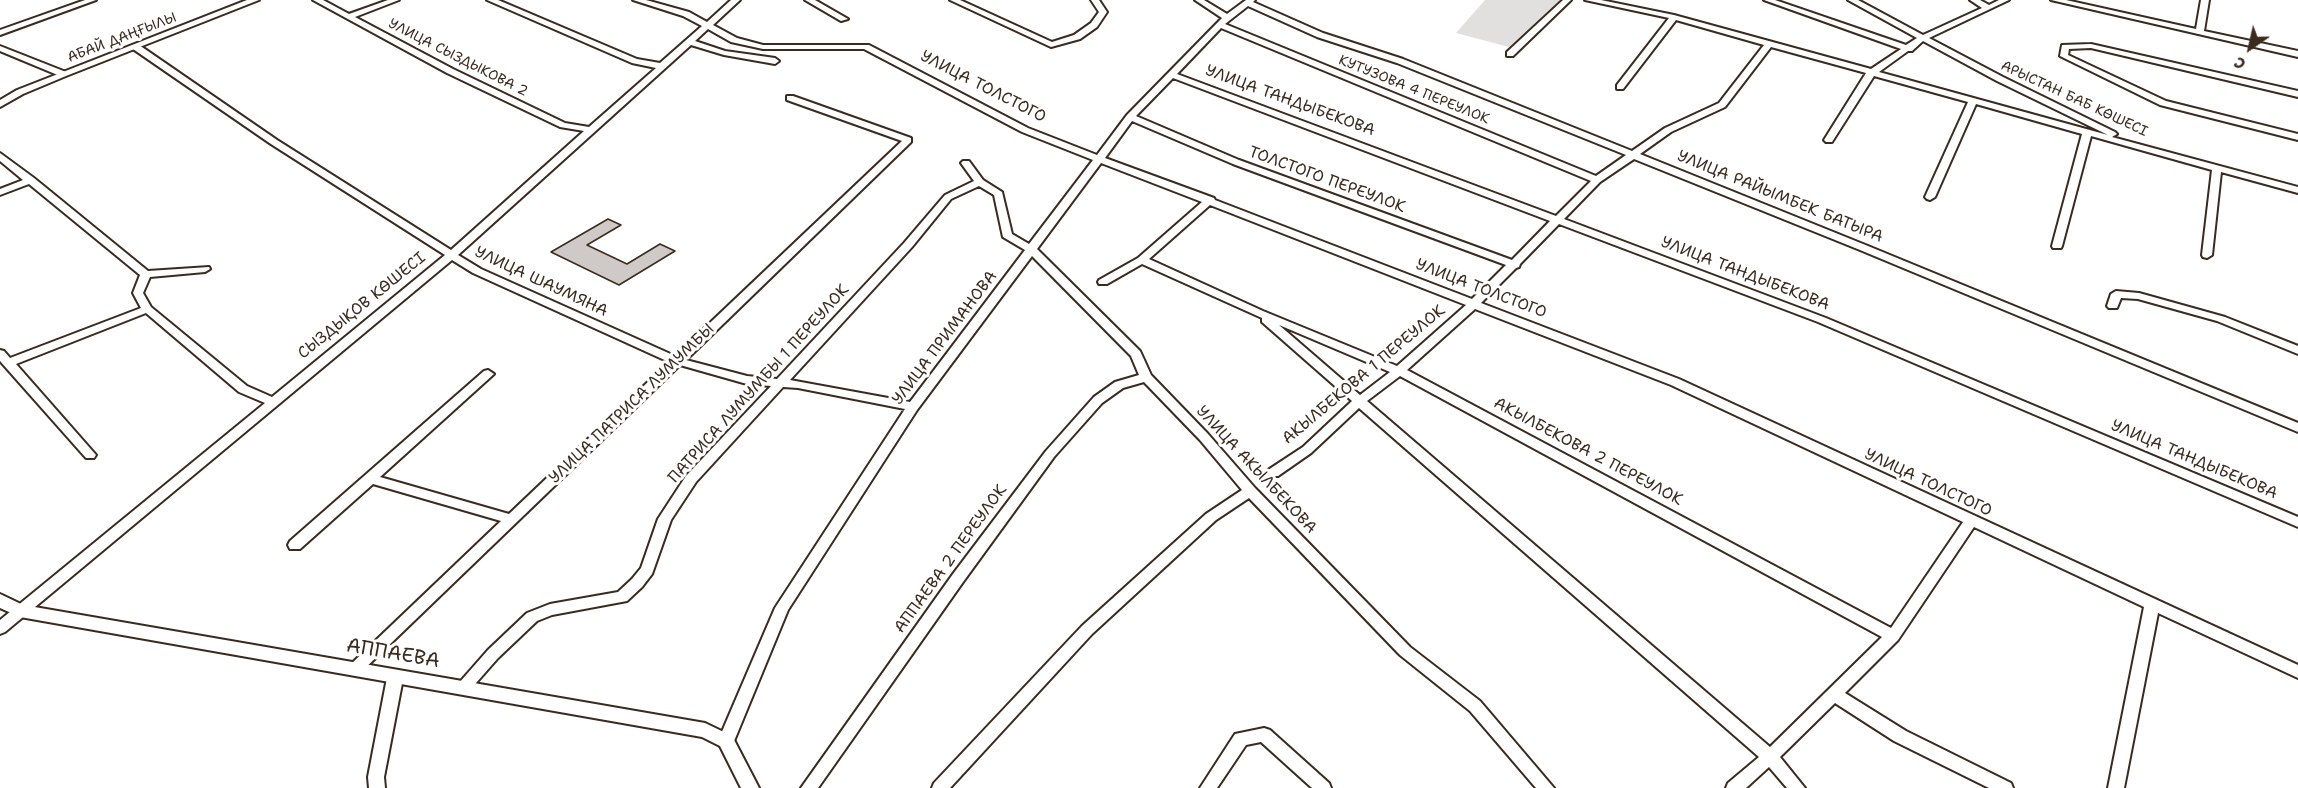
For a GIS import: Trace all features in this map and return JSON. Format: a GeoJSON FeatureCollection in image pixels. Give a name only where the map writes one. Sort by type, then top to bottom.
{"type":"FeatureCollection","features":[{"type":"Feature","properties":{"kind":"street"},"geometry":{"type":"LineString","coordinates":[[0,33],[93,0]]}},
{"type":"Feature","properties":{"kind":"street","name":"АБАЙ ДАҢҒЫЛЫ"},"geometry":{"type":"LineString","coordinates":[[0,102],[63,74],[255,0]]}},
{"type":"Feature","properties":{"kind":"street","name":"УЛИЦА СЫЗДЫКОВА 2"},"geometry":{"type":"LineString","coordinates":[[317,0],[450,71],[562,125],[592,130]]}},
{"type":"Feature","properties":{"kind":"street"},"geometry":{"type":"LineString","coordinates":[[348,17],[395,0]]}},
{"type":"Feature","properties":{"kind":"street"},"geometry":{"type":"LineString","coordinates":[[491,0],[635,62],[661,66]]}},
{"type":"Feature","properties":{"kind":"street","name":"УЛИЦА ТОЛСТОГО"},"geometry":{"type":"LineString","coordinates":[[637,0],[686,14],[734,40],[763,47],[866,46],[1025,130],[1675,382],[2298,672]]}},
{"type":"Feature","properties":{"kind":"street","name":"СЫЗДЫҚОВ КӨШЕСІ"},"geometry":{"type":"LineString","coordinates":[[0,628],[272,401],[453,254],[736,0]]}},
{"type":"Feature","properties":{"kind":"street"},"geometry":{"type":"LineString","coordinates":[[809,0],[844,19]]}},
{"type":"Feature","properties":{"kind":"street"},"geometry":{"type":"LineString","coordinates":[[957,0],[1051,45],[1077,37],[1094,25],[1103,12],[1095,0]]}},
{"type":"Feature","properties":{"kind":"street","name":"КУТУЗОВА 4 ПЕРЕУЛОК"},"geometry":{"type":"LineString","coordinates":[[1199,0],[1223,22],[1597,180]]}},
{"type":"Feature","properties":{"kind":"street"},"geometry":{"type":"LineString","coordinates":[[1510,54],[1567,0]]}},
{"type":"Feature","properties":{"kind":"street"},"geometry":{"type":"LineString","coordinates":[[1589,0],[1674,17],[2171,156]]}},
{"type":"Feature","properties":{"kind":"street"},"geometry":{"type":"LineString","coordinates":[[1768,0],[1909,49]]}},
{"type":"Feature","properties":{"kind":"street","name":"АРЫСТАН БАБ КӨШЕСІ"},"geometry":{"type":"LineString","coordinates":[[1852,0],[2126,141],[2171,156],[2298,190]]}},
{"type":"Feature","properties":{"kind":"street"},"geometry":{"type":"LineString","coordinates":[[1974,0],[1989,8]]}},
{"type":"Feature","properties":{"kind":"street"},"geometry":{"type":"LineString","coordinates":[[1829,140],[1871,72],[1909,49],[1922,38],[2005,0]]}},
{"type":"Feature","properties":{"kind":"street"},"geometry":{"type":"LineString","coordinates":[[2055,0],[2298,54]]}},
{"type":"Feature","properties":{"kind":"street"},"geometry":{"type":"LineString","coordinates":[[2200,32],[2205,0]]}},
{"type":"Feature","properties":{"kind":"street","name":"УЛИЦА ПРИМАНОВА"},"geometry":{"type":"LineString","coordinates":[[726,741],[782,608],[913,406],[1130,117],[1223,22],[1250,1]]}},
{"type":"Feature","properties":{"kind":"street","name":"УЛИЦА РАЙЫМБЕК БАТЫРА"},"geometry":{"type":"LineString","coordinates":[[1250,1],[1320,35],[1400,62],[1919,270],[2298,428]]}},
{"type":"Feature","properties":{"kind":"street"},"geometry":{"type":"LineString","coordinates":[[1620,87],[1674,17]]}},
{"type":"Feature","properties":{"kind":"street"},"geometry":{"type":"LineString","coordinates":[[689,42],[724,53],[775,61]]}},
{"type":"Feature","properties":{"kind":"street","name":"АКЫЛБЕКОВА 1 ПЕРЕУЛОК"},"geometry":{"type":"LineString","coordinates":[[1273,473],[1307,450],[1358,402],[1399,371],[1474,304],[1597,180],[1668,130],[1722,105],[1769,43]]}},
{"type":"Feature","properties":{"kind":"street"},"geometry":{"type":"LineString","coordinates":[[2298,94],[2091,46],[2065,47],[2064,56],[2163,103],[2298,137]]}},
{"type":"Feature","properties":{"kind":"street","name":"УЛИЦА ШАУМЯНА"},"geometry":{"type":"LineString","coordinates":[[136,47],[274,142],[477,271],[677,361],[747,381],[779,385],[798,384],[913,406]]}},
{"type":"Feature","properties":{"kind":"street"},"geometry":{"type":"LineString","coordinates":[[0,48],[63,74]]}},
{"type":"Feature","properties":{"kind":"street","name":"УЛИЦА ТАНДЫБЕКОВА"},"geometry":{"type":"LineString","coordinates":[[1173,75],[1863,337],[2298,522]]}},
{"type":"Feature","properties":{"kind":"street","name":"УЛИЦА ПАТРИСА ЛУМУМБЫ"},"geometry":{"type":"LineString","coordinates":[[355,669],[908,140],[790,98]]}},
{"type":"Feature","properties":{"kind":"street"},"geometry":{"type":"LineString","coordinates":[[1930,197],[1973,101]]}},
{"type":"Feature","properties":{"kind":"street","name":"ТОЛСТОГО ПЕРЕУЛОК"},"geometry":{"type":"LineString","coordinates":[[1130,117],[1236,162],[1515,265]]}},
{"type":"Feature","properties":{"kind":"street"},"geometry":{"type":"LineString","coordinates":[[2057,246],[2087,133]]}},
{"type":"Feature","properties":{"kind":"street"},"geometry":{"type":"LineString","coordinates":[[0,156],[146,274],[205,268]]}},
{"type":"Feature","properties":{"kind":"street","name":"УЛИЦА АКЫЛБЕКОВА"},"geometry":{"type":"LineString","coordinates":[[966,163],[980,182],[999,194],[1008,235],[1032,250],[1136,354],[1146,377],[1204,437],[1250,491],[1405,651],[1475,706],[1546,788]]}},
{"type":"Feature","properties":{"kind":"street"},"geometry":{"type":"LineString","coordinates":[[2207,255],[2217,168]]}},
{"type":"Feature","properties":{"kind":"street"},"geometry":{"type":"LineString","coordinates":[[0,192],[31,180]]}},
{"type":"Feature","properties":{"kind":"street","name":"ПАТРИСА ЛУМУМБЫ 1 ПЕРЕУЛОК"},"geometry":{"type":"LineString","coordinates":[[464,687],[493,654],[532,617],[550,610],[622,597],[638,583],[651,562],[665,519],[682,493],[916,237],[948,197],[980,182]]}},
{"type":"Feature","properties":{"kind":"street"},"geometry":{"type":"LineString","coordinates":[[1103,282],[1142,260],[1210,200]]}},
{"type":"Feature","properties":{"kind":"street","name":"АКЫЛБЕКОВА 2 ПЕРЕУЛОК"},"geometry":{"type":"LineString","coordinates":[[1142,260],[1258,313],[1399,371],[1893,636]]}},
{"type":"Feature","properties":{"kind":"street"},"geometry":{"type":"LineString","coordinates":[[146,274],[138,293],[147,309],[243,389],[272,401]]}},
{"type":"Feature","properties":{"kind":"street"},"geometry":{"type":"LineString","coordinates":[[2113,306],[2116,294],[2139,296],[2222,319],[2298,350]]}},
{"type":"Feature","properties":{"kind":"street"},"geometry":{"type":"LineString","coordinates":[[90,455],[4,359],[147,309]]}},
{"type":"Feature","properties":{"kind":"street","name":"АКЫЛБЕКОВА 2 ПЕРЕУЛОК"},"geometry":{"type":"LineString","coordinates":[[1258,313],[1770,757],[1797,788]]}},
{"type":"Feature","properties":{"kind":"street"},"geometry":{"type":"LineString","coordinates":[[1294,345],[1305,332]]}},
{"type":"Feature","properties":{"kind":"street"},"geometry":{"type":"LineString","coordinates":[[295,545],[488,374]]}},
{"type":"Feature","properties":{"kind":"street","name":"АППАЕВА 2 ПЕРЕУЛОК"},"geometry":{"type":"LineString","coordinates":[[809,788],[958,578],[1050,454],[1098,400],[1119,386],[1146,377]]}},
{"type":"Feature","properties":{"kind":"street"},"geometry":{"type":"LineString","coordinates":[[369,478],[511,519]]}},
{"type":"Feature","properties":{"kind":"street"},"geometry":{"type":"LineString","coordinates":[[940,788],[1087,630],[1211,517],[1250,491]]}},
{"type":"Feature","properties":{"kind":"street"},"geometry":{"type":"LineString","coordinates":[[1734,788],[1770,757],[1893,636],[1971,521]]}},
{"type":"Feature","properties":{"kind":"street","name":"АППАЕВА"},"geometry":{"type":"LineString","coordinates":[[0,600],[20,611],[220,648],[355,669],[395,678],[464,687],[705,730],[726,741]]}},
{"type":"Feature","properties":{"kind":"street"},"geometry":{"type":"LineString","coordinates":[[2116,788],[2152,605]]}},
{"type":"Feature","properties":{"kind":"street"},"geometry":{"type":"LineString","coordinates":[[377,788],[376,777],[395,678]]}},
{"type":"Feature","properties":{"kind":"street"},"geometry":{"type":"LineString","coordinates":[[1834,694],[1900,736],[2005,788]]}},
{"type":"Feature","properties":{"kind":"street"},"geometry":{"type":"LineString","coordinates":[[1208,788],[1241,739],[1264,735],[1323,788]]}},
{"type":"Feature","properties":{"kind":"street"},"geometry":{"type":"LineString","coordinates":[[726,741],[750,788]]}},
{"type":"Feature","properties":{"kind":"shaded area"},"geometry":{"type":"Polygon","coordinates":[[[1485,0],[1560,0],[1509,47],[1456,33],[1485,0]]]}},
{"type":"Feature","properties":{"kind":"building"},"geometry":{"type":"Polygon","coordinates":[[[608,219],[621,225],[587,245],[627,264],[660,244],[675,251],[619,285],[551,252],[608,219]]]}}]}
